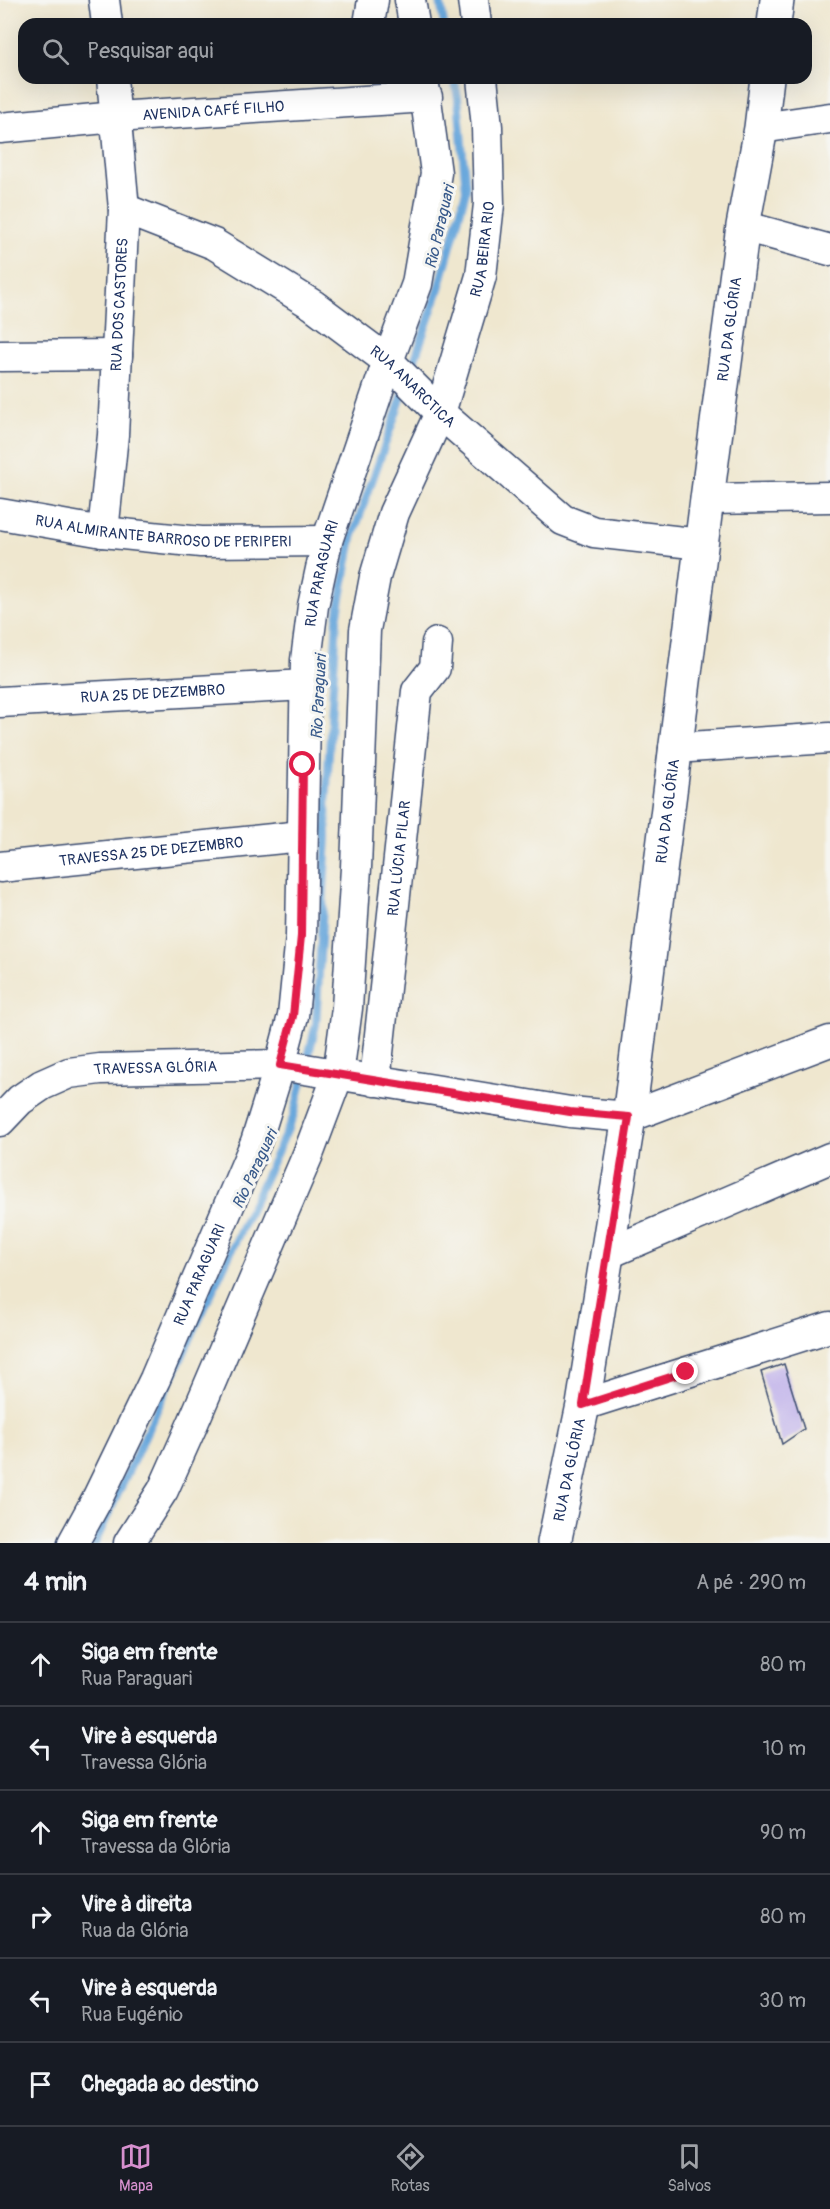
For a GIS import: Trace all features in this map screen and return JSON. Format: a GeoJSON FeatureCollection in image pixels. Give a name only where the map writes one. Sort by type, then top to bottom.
{"type":"FeatureCollection","features":[{"type":"Feature","properties":{"kind":"main road"},"geometry":{"type":"LineString","coordinates":[[775,18],[777,0]]}},
{"type":"Feature","properties":{"kind":"main road","name":"RUA DA GLÓRIA"},"geometry":{"type":"LineString","coordinates":[[554,1543],[583,1405],[629,1117],[674,748],[743,226],[767,84]]}},
{"type":"Feature","properties":{"kind":"street"},"geometry":{"type":"LineString","coordinates":[[104,0],[106,18]]}},
{"type":"Feature","properties":{"kind":"street"},"geometry":{"type":"LineString","coordinates":[[370,18],[373,0]]}},
{"type":"Feature","properties":{"kind":"street"},"geometry":{"type":"LineString","coordinates":[[410,0],[413,18]]}},
{"type":"Feature","properties":{"kind":"street"},"geometry":{"type":"LineString","coordinates":[[473,0],[475,18]]}},
{"type":"Feature","properties":{"kind":"street","name":"RUA DOS CASTORES"},"geometry":{"type":"LineString","coordinates":[[103,532],[113,435],[124,209],[113,84]]}},
{"type":"Feature","properties":{"kind":"street","name":"RUA BEIRA RIO"},"geometry":{"type":"LineString","coordinates":[[432,405],[481,276],[489,204],[487,127],[483,84]]}},
{"type":"Feature","properties":{"kind":"street","name":"AVENIDA CAFÉ FILHO"},"geometry":{"type":"LineString","coordinates":[[0,128],[360,90],[425,88]]}},
{"type":"Feature","properties":{"kind":"street","name":"RUA PARAGUARI"},"geometry":{"type":"LineString","coordinates":[[73,1543],[155,1379],[256,1142],[285,1065],[293,1016],[301,936],[306,660],[313,606],[327,541],[392,365],[417,284],[436,173],[425,88]]}},
{"type":"Feature","properties":{"kind":"street"},"geometry":{"type":"LineString","coordinates":[[761,128],[830,118]]}},
{"type":"Feature","properties":{"kind":"street","name":"RUA ANARCTICA"},"geometry":{"type":"LineString","coordinates":[[124,209],[214,244],[313,305],[392,365],[432,405],[563,520],[594,532],[701,544]]}},
{"type":"Feature","properties":{"kind":"street"},"geometry":{"type":"LineString","coordinates":[[743,226],[830,250]]}},
{"type":"Feature","properties":{"kind":"street"},"geometry":{"type":"LineString","coordinates":[[0,356],[117,355]]}},
{"type":"Feature","properties":{"kind":"street"},"geometry":{"type":"LineString","coordinates":[[129,1543],[163,1490],[193,1424],[309,1152],[333,1074],[347,1008],[350,973],[365,630],[375,577],[394,513],[432,405]]}},
{"type":"Feature","properties":{"kind":"street"},"geometry":{"type":"LineString","coordinates":[[707,499],[830,497]]}},
{"type":"Feature","properties":{"kind":"street","name":"RUA ALMIRANTE BARROSO DE PERIPERI"},"geometry":{"type":"LineString","coordinates":[[0,514],[103,532],[201,542],[327,541]]}},
{"type":"Feature","properties":{"kind":"street","name":"RUA LÚCIA PILAR"},"geometry":{"type":"LineString","coordinates":[[375,1081],[417,691],[435,668],[437,643]]}},
{"type":"Feature","properties":{"kind":"street","name":"RUA 25 DE DEZEMBRO"},"geometry":{"type":"LineString","coordinates":[[0,702],[306,685]]}},
{"type":"Feature","properties":{"kind":"street"},"geometry":{"type":"LineString","coordinates":[[674,748],[830,738]]}},
{"type":"Feature","properties":{"kind":"street","name":"TRAVESSA 25 DE DEZEMBRO"},"geometry":{"type":"LineString","coordinates":[[0,867],[302,836]]}},
{"type":"Feature","properties":{"kind":"street"},"geometry":{"type":"LineString","coordinates":[[629,1117],[830,1041]]}},
{"type":"Feature","properties":{"kind":"street","name":"TRAVESSA GLÓRIA"},"geometry":{"type":"LineString","coordinates":[[0,1120],[20,1100],[42,1085],[69,1073],[100,1069],[285,1065],[570,1112],[629,1117]]}},
{"type":"Feature","properties":{"kind":"street"},"geometry":{"type":"LineString","coordinates":[[609,1253],[830,1158]]}},
{"type":"Feature","properties":{"kind":"street"},"geometry":{"type":"LineString","coordinates":[[583,1405],[830,1327]]}},
{"type":"Feature","properties":{"kind":"building"},"geometry":{"type":"Polygon","coordinates":[[[784,1364],[804,1429],[782,1444],[761,1372],[784,1364]]]}},
{"type":"Feature","properties":{"kind":"waterway","name":"Rio Paraguari"},"geometry":{"type":"LineString","coordinates":[[440,0],[443,18]]}},
{"type":"Feature","properties":{"kind":"waterway","name":"Rio Paraguari"},"geometry":{"type":"LineString","coordinates":[[410,373],[439,289],[466,191],[455,84]]}},
{"type":"Feature","properties":{"kind":"waterway","name":"Rio Paraguari"},"geometry":{"type":"LineString","coordinates":[[307,1062],[316,1024],[337,619],[352,538],[405,388]]}},
{"type":"Feature","properties":{"kind":"waterway","name":"Rio Paraguari"},"geometry":{"type":"LineString","coordinates":[[95,1543],[293,1118],[304,1074]]}},
{"type":"Feature","properties":{"kind":"route"},"geometry":{"type":"LineString","coordinates":[[303,765],[301,936],[293,1016],[280,1065],[570,1112],[629,1117],[583,1405],[686,1372]]}}]}
